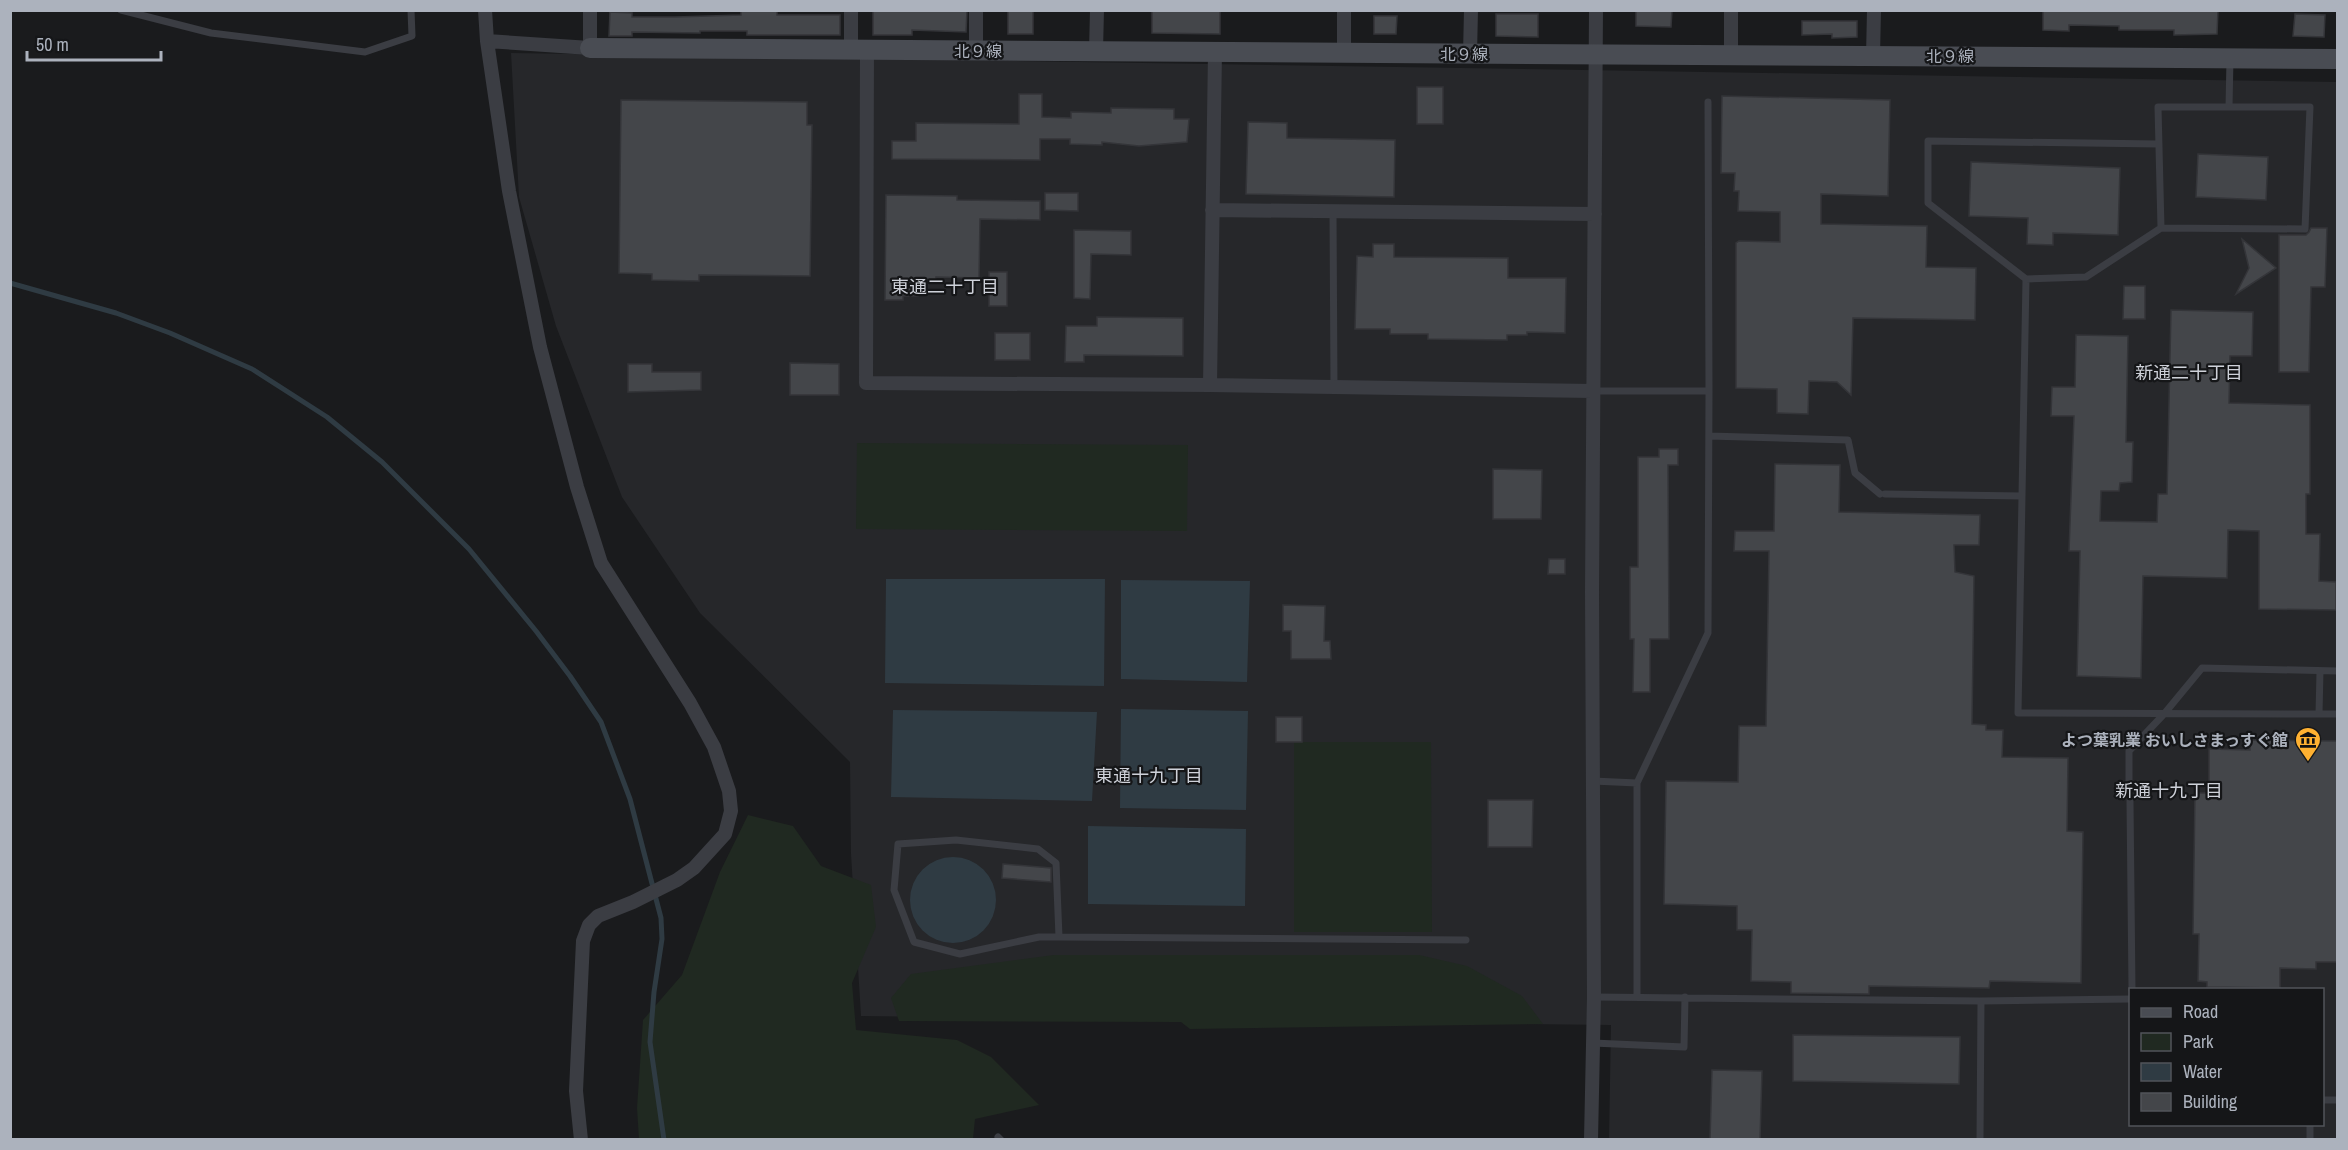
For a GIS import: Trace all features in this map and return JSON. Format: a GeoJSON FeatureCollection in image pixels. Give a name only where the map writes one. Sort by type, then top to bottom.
{"type":"FeatureCollection","features":[{"type":"Feature","properties":{"kind":"street"},"geometry":{"type":"LineString","coordinates":[[482,10],[509,191],[540,347],[577,487],[601,563],[690,703],[714,747],[729,791],[731,811],[725,834],[694,868],[677,880],[598,916],[589,925],[583,941],[576,1091],[581,1140]]}},
{"type":"Feature","properties":{"kind":"street"},"geometry":{"type":"LineString","coordinates":[[487,41],[590,48],[590,10]]}},
{"type":"Feature","properties":{"kind":"street"},"geometry":{"type":"LineString","coordinates":[[851,10],[859,50],[866,383],[1593,391]]}},
{"type":"Feature","properties":{"kind":"street"},"geometry":{"type":"LineString","coordinates":[[975,50],[976,10]]}},
{"type":"Feature","properties":{"kind":"street"},"geometry":{"type":"LineString","coordinates":[[1096,51],[1097,10]]}},
{"type":"Feature","properties":{"kind":"street"},"geometry":{"type":"LineString","coordinates":[[1344,10],[1344,53]]}},
{"type":"Feature","properties":{"kind":"street"},"geometry":{"type":"LineString","coordinates":[[1470,54],[1471,10]]}},
{"type":"Feature","properties":{"kind":"street"},"geometry":{"type":"LineString","coordinates":[[1591,1140],[1594,997],[1593,391],[1596,10]]}},
{"type":"Feature","properties":{"kind":"street"},"geometry":{"type":"LineString","coordinates":[[1731,10],[1731,55]]}},
{"type":"Feature","properties":{"kind":"street"},"geometry":{"type":"LineString","coordinates":[[1872,56],[1874,10]]}},
{"type":"Feature","properties":{"kind":"street","name":"北９線"},"geometry":{"type":"LineString","coordinates":[[590,48],[2337,59]]}},
{"type":"Feature","properties":{"kind":"street"},"geometry":{"type":"LineString","coordinates":[[1210,385],[1215,52]]}},
{"type":"Feature","properties":{"kind":"street"},"geometry":{"type":"LineString","coordinates":[[1212,210],[1595,214]]}},
{"type":"Feature","properties":{"kind":"lane"},"geometry":{"type":"LineString","coordinates":[[121,10],[211,33],[365,52],[412,36],[411,10]]}},
{"type":"Feature","properties":{"kind":"lane"},"geometry":{"type":"LineString","coordinates":[[2229,107],[2230,58]]}},
{"type":"Feature","properties":{"kind":"lane"},"geometry":{"type":"LineString","coordinates":[[1637,997],[1637,783],[1708,633],[1708,102]]}},
{"type":"Feature","properties":{"kind":"lane"},"geometry":{"type":"LineString","coordinates":[[2159,144],[1928,141],[1928,203],[2026,279],[2086,277],[2161,228],[2305,230],[2310,107],[2157,107],[2159,144],[2161,228]]}},
{"type":"Feature","properties":{"kind":"lane"},"geometry":{"type":"LineString","coordinates":[[1333,211],[1334,388]]}},
{"type":"Feature","properties":{"kind":"lane"},"geometry":{"type":"LineString","coordinates":[[2026,279],[2018,713],[2337,714]]}},
{"type":"Feature","properties":{"kind":"lane"},"geometry":{"type":"LineString","coordinates":[[1593,391],[1709,391]]}},
{"type":"Feature","properties":{"kind":"lane"},"geometry":{"type":"LineString","coordinates":[[1709,436],[1848,440],[1855,473],[1882,494],[2022,496]]}},
{"type":"Feature","properties":{"kind":"lane"},"geometry":{"type":"LineString","coordinates":[[2129,791],[2129,751],[2164,714],[2202,668],[2337,671]]}},
{"type":"Feature","properties":{"kind":"lane"},"geometry":{"type":"LineString","coordinates":[[2319,714],[2320,671]]}},
{"type":"Feature","properties":{"kind":"lane"},"geometry":{"type":"LineString","coordinates":[[1593,781],[1637,783]]}},
{"type":"Feature","properties":{"kind":"lane"},"geometry":{"type":"LineString","coordinates":[[2130,801],[2132,988]]}},
{"type":"Feature","properties":{"kind":"lane"},"geometry":{"type":"LineString","coordinates":[[1059,938],[1056,863],[1038,849],[956,840],[898,844],[894,890],[914,942],[960,954],[1039,937],[1059,938],[1466,940]]}},
{"type":"Feature","properties":{"kind":"lane"},"geometry":{"type":"LineString","coordinates":[[1594,997],[1981,1001],[2129,999]]}},
{"type":"Feature","properties":{"kind":"lane"},"geometry":{"type":"LineString","coordinates":[[1593,1043],[1684,1047],[1685,997]]}},
{"type":"Feature","properties":{"kind":"lane"},"geometry":{"type":"LineString","coordinates":[[1980,1140],[1981,1001]]}},
{"type":"Feature","properties":{"kind":"shaded area"},"geometry":{"type":"Polygon","coordinates":[[[511,53],[2337,82],[2337,1139],[1609,1139],[1611,1025],[861,1016],[851,854],[850,762],[700,613],[622,497],[556,326],[519,197],[511,53]]]}},
{"type":"Feature","properties":{"kind":"green space"},"geometry":{"type":"Polygon","coordinates":[[[857,443],[1188,445],[1187,531],[856,529],[857,443]]]}},
{"type":"Feature","properties":{"kind":"green space"},"geometry":{"type":"Polygon","coordinates":[[[1294,742],[1431,742],[1432,932],[1294,932],[1294,742]]]}},
{"type":"Feature","properties":{"kind":"green space"},"geometry":{"type":"Polygon","coordinates":[[[748,815],[793,826],[821,866],[871,885],[876,927],[852,983],[856,1030],[957,1040],[991,1057],[1039,1105],[975,1119],[973,1139],[639,1139],[637,1108],[643,1020],[682,975],[720,872],[748,815]]]}},
{"type":"Feature","properties":{"kind":"green space"},"geometry":{"type":"Polygon","coordinates":[[[1054,955],[1419,955],[1467,966],[1522,996],[1543,1024],[1190,1029],[1181,1022],[899,1021],[891,998],[911,974],[1054,955]]]}},
{"type":"Feature","properties":{"kind":"water"},"geometry":{"type":"Polygon","coordinates":[[[886,579],[1105,579],[1104,686],[885,683],[886,579]]]}},
{"type":"Feature","properties":{"kind":"water"},"geometry":{"type":"Polygon","coordinates":[[[1121,580],[1250,581],[1247,682],[1121,679],[1121,580]]]}},
{"type":"Feature","properties":{"kind":"water"},"geometry":{"type":"Polygon","coordinates":[[[1121,709],[1248,711],[1246,810],[1120,808],[1121,709]]]}},
{"type":"Feature","properties":{"kind":"water"},"geometry":{"type":"Polygon","coordinates":[[[893,710],[1097,712],[1092,801],[891,797],[893,710]]]}},
{"type":"Feature","properties":{"kind":"water"},"geometry":{"type":"Polygon","coordinates":[[[1088,826],[1246,829],[1245,906],[1088,904],[1088,826]]]}},
{"type":"Feature","properties":{"kind":"water"},"geometry":{"type":"Polygon","coordinates":[[[953,857],[977,864],[989,876],[996,900],[989,924],[977,936],[953,943],[929,936],[917,924],[910,900],[917,876],[929,864],[953,857]]]}},
{"type":"Feature","properties":{"kind":"building"},"geometry":{"type":"Polygon","coordinates":[[[741,10],[777,10],[777,15],[840,15],[840,35],[747,35],[747,31],[700,31],[700,33],[632,32],[632,36],[609,36],[610,12],[632,13],[632,17],[675,17],[741,15],[741,10]]]}},
{"type":"Feature","properties":{"kind":"building"},"geometry":{"type":"Polygon","coordinates":[[[873,10],[967,10],[966,32],[912,30],[912,35],[873,35],[873,10]]]}},
{"type":"Feature","properties":{"kind":"building"},"geometry":{"type":"Polygon","coordinates":[[[1008,10],[1033,10],[1033,34],[1008,34],[1008,10]]]}},
{"type":"Feature","properties":{"kind":"building"},"geometry":{"type":"Polygon","coordinates":[[[1152,10],[1220,10],[1220,34],[1152,33],[1152,10]]]}},
{"type":"Feature","properties":{"kind":"building"},"geometry":{"type":"Polygon","coordinates":[[[1636,10],[1672,10],[1671,27],[1636,26],[1636,10]]]}},
{"type":"Feature","properties":{"kind":"building"},"geometry":{"type":"Polygon","coordinates":[[[2043,10],[2218,10],[2217,34],[2174,35],[2174,30],[2119,30],[2119,26],[2069,25],[2069,31],[2043,30],[2043,10]]]}},
{"type":"Feature","properties":{"kind":"building"},"geometry":{"type":"Polygon","coordinates":[[[1496,14],[1538,14],[1538,37],[1496,36],[1496,14]]]}},
{"type":"Feature","properties":{"kind":"building"},"geometry":{"type":"Polygon","coordinates":[[[2295,14],[2325,15],[2324,37],[2293,36],[2295,14]]]}},
{"type":"Feature","properties":{"kind":"building"},"geometry":{"type":"Polygon","coordinates":[[[1374,16],[1397,16],[1396,34],[1374,34],[1374,16]]]}},
{"type":"Feature","properties":{"kind":"building"},"geometry":{"type":"Polygon","coordinates":[[[1802,21],[1857,21],[1857,37],[1832,38],[1832,34],[1802,35],[1802,21]]]}},
{"type":"Feature","properties":{"kind":"building"},"geometry":{"type":"Polygon","coordinates":[[[1417,87],[1443,87],[1443,124],[1417,124],[1417,87]]]}},
{"type":"Feature","properties":{"kind":"building"},"geometry":{"type":"Polygon","coordinates":[[[1019,94],[1042,94],[1042,117],[1071,118],[1071,112],[1111,113],[1111,108],[1174,109],[1174,119],[1189,119],[1187,142],[1139,146],[1102,142],[1102,145],[1070,144],[1070,139],[1040,139],[1040,160],[892,159],[892,141],[916,141],[916,123],[1019,124],[1019,94]]]}},
{"type":"Feature","properties":{"kind":"building"},"geometry":{"type":"Polygon","coordinates":[[[1722,96],[1890,100],[1888,196],[1821,194],[1821,224],[1927,226],[1926,267],[1976,268],[1975,320],[1853,318],[1851,395],[1837,382],[1809,381],[1808,414],[1777,413],[1777,389],[1736,388],[1736,243],[1739,241],[1780,242],[1780,212],[1738,211],[1739,191],[1734,191],[1735,173],[1721,173],[1722,96]]]}},
{"type":"Feature","properties":{"kind":"building"},"geometry":{"type":"Polygon","coordinates":[[[621,100],[807,102],[807,125],[812,125],[810,276],[699,275],[699,281],[652,280],[652,274],[619,273],[621,100]]]}},
{"type":"Feature","properties":{"kind":"building"},"geometry":{"type":"Polygon","coordinates":[[[1248,122],[1287,123],[1287,138],[1395,140],[1394,197],[1246,194],[1248,122]]]}},
{"type":"Feature","properties":{"kind":"building"},"geometry":{"type":"Polygon","coordinates":[[[2198,154],[2268,157],[2266,200],[2196,197],[2198,154]]]}},
{"type":"Feature","properties":{"kind":"building"},"geometry":{"type":"Polygon","coordinates":[[[1971,162],[2120,168],[2118,235],[2053,233],[2053,245],[2027,244],[2028,218],[1969,216],[1971,162]]]}},
{"type":"Feature","properties":{"kind":"building"},"geometry":{"type":"Polygon","coordinates":[[[1045,193],[1078,193],[1078,211],[1045,210],[1045,193]]]}},
{"type":"Feature","properties":{"kind":"building"},"geometry":{"type":"Polygon","coordinates":[[[886,195],[957,196],[957,200],[1040,201],[1040,220],[980,219],[979,278],[936,277],[936,281],[918,281],[918,296],[903,296],[903,300],[885,300],[886,195]]]}},
{"type":"Feature","properties":{"kind":"building"},"geometry":{"type":"Polygon","coordinates":[[[2311,228],[2327,228],[2325,287],[2311,287],[2309,372],[2279,372],[2279,235],[2306,235],[2311,228]]]}},
{"type":"Feature","properties":{"kind":"building"},"geometry":{"type":"Polygon","coordinates":[[[1074,230],[1131,231],[1131,255],[1091,254],[1090,299],[1074,298],[1074,230]]]}},
{"type":"Feature","properties":{"kind":"building"},"geometry":{"type":"Polygon","coordinates":[[[2242,239],[2276,268],[2236,294],[2249,268],[2242,239]]]}},
{"type":"Feature","properties":{"kind":"building"},"geometry":{"type":"Polygon","coordinates":[[[1373,244],[1394,244],[1394,257],[1508,258],[1508,278],[1566,278],[1565,333],[1527,332],[1527,335],[1507,335],[1507,340],[1428,339],[1428,334],[1390,334],[1390,329],[1355,329],[1357,256],[1373,257],[1373,244]]]}},
{"type":"Feature","properties":{"kind":"building"},"geometry":{"type":"Polygon","coordinates":[[[989,272],[1007,272],[1007,306],[989,306],[989,272]]]}},
{"type":"Feature","properties":{"kind":"building"},"geometry":{"type":"Polygon","coordinates":[[[2124,286],[2145,286],[2145,319],[2123,319],[2124,286]]]}},
{"type":"Feature","properties":{"kind":"building"},"geometry":{"type":"Polygon","coordinates":[[[2171,310],[2253,312],[2252,356],[2230,356],[2229,403],[2310,405],[2310,494],[2306,494],[2306,534],[2320,534],[2319,581],[2336,582],[2336,610],[2259,609],[2259,531],[2228,530],[2227,578],[2143,576],[2141,678],[2077,676],[2080,551],[2069,551],[2074,416],[2051,416],[2052,387],[2075,387],[2076,335],[2128,336],[2126,442],[2133,442],[2132,482],[2120,483],[2119,491],[2101,491],[2100,521],[2157,522],[2158,494],[2167,494],[2171,310]]]}},
{"type":"Feature","properties":{"kind":"building"},"geometry":{"type":"Polygon","coordinates":[[[1097,317],[1183,318],[1183,356],[1084,355],[1084,362],[1065,362],[1066,326],[1097,326],[1097,317]]]}},
{"type":"Feature","properties":{"kind":"building"},"geometry":{"type":"Polygon","coordinates":[[[995,333],[1030,333],[1030,360],[995,360],[995,333]]]}},
{"type":"Feature","properties":{"kind":"building"},"geometry":{"type":"Polygon","coordinates":[[[790,363],[839,364],[839,395],[790,395],[790,363]]]}},
{"type":"Feature","properties":{"kind":"building"},"geometry":{"type":"Polygon","coordinates":[[[628,364],[652,364],[652,372],[701,372],[701,390],[628,392],[628,364]]]}},
{"type":"Feature","properties":{"kind":"building"},"geometry":{"type":"Polygon","coordinates":[[[1659,449],[1678,449],[1678,465],[1668,465],[1669,639],[1650,639],[1650,692],[1633,692],[1634,639],[1630,639],[1630,567],[1638,567],[1638,457],[1659,457],[1659,449]]]}},
{"type":"Feature","properties":{"kind":"building"},"geometry":{"type":"Polygon","coordinates":[[[1775,464],[1840,465],[1839,512],[1980,515],[1979,545],[1954,545],[1955,572],[1974,576],[1972,724],[1986,725],[1986,730],[2003,730],[2002,757],[2068,758],[2067,831],[2083,832],[2081,983],[1990,981],[1989,988],[1869,986],[1869,994],[1791,993],[1791,982],[1751,981],[1752,930],[1737,930],[1737,906],[1664,904],[1666,781],[1738,782],[1739,726],[1766,726],[1769,551],[1734,551],[1735,531],[1774,531],[1775,464]]]}},
{"type":"Feature","properties":{"kind":"building"},"geometry":{"type":"Polygon","coordinates":[[[1493,469],[1542,470],[1541,519],[1493,519],[1493,469]]]}},
{"type":"Feature","properties":{"kind":"building"},"geometry":{"type":"Polygon","coordinates":[[[1549,559],[1565,559],[1565,574],[1548,574],[1549,559]]]}},
{"type":"Feature","properties":{"kind":"building"},"geometry":{"type":"Polygon","coordinates":[[[1283,605],[1325,606],[1324,641],[1330,641],[1331,659],[1291,659],[1291,631],[1283,631],[1283,605]]]}},
{"type":"Feature","properties":{"kind":"building"},"geometry":{"type":"Polygon","coordinates":[[[1276,717],[1302,717],[1302,742],[1276,742],[1276,717]]]}},
{"type":"Feature","properties":{"kind":"building"},"geometry":{"type":"Polygon","coordinates":[[[2250,740],[2337,741],[2337,962],[2316,962],[2316,969],[2280,968],[2280,988],[2207,987],[2207,982],[2198,981],[2199,934],[2193,934],[2195,793],[2209,793],[2209,749],[2250,750],[2250,740]]]}},
{"type":"Feature","properties":{"kind":"building"},"geometry":{"type":"Polygon","coordinates":[[[1488,800],[1533,800],[1532,847],[1488,847],[1488,800]]]}},
{"type":"Feature","properties":{"kind":"building"},"geometry":{"type":"Polygon","coordinates":[[[1003,864],[1051,868],[1051,882],[1002,878],[1003,864]]]}},
{"type":"Feature","properties":{"kind":"building"},"geometry":{"type":"Polygon","coordinates":[[[1793,1035],[1960,1037],[1959,1084],[1793,1081],[1793,1035]]]}},
{"type":"Feature","properties":{"kind":"building"},"geometry":{"type":"Polygon","coordinates":[[[1712,1070],[1762,1071],[1760,1140],[1710,1140],[1712,1070]]]}},
{"type":"Feature","properties":{"kind":"waterway"},"geometry":{"type":"LineString","coordinates":[[10,283],[116,313],[170,333],[252,369],[327,417],[382,462],[469,549],[536,631],[601,722],[630,799],[661,918],[662,939],[654,992],[650,1042],[664,1140]]}},
{"type":"Feature","properties":{"kind":"place","name":"よつ葉乳業 おいしさまっすぐ館"},"geometry":{"type":"Point","coordinates":[2308,763]}},
{"type":"Feature","properties":{"kind":"district","name":"東通二十丁目"},"geometry":{"type":"Point","coordinates":[945,286]}},
{"type":"Feature","properties":{"kind":"district","name":"新通二十丁目"},"geometry":{"type":"Point","coordinates":[2189,372]}},
{"type":"Feature","properties":{"kind":"district","name":"東通十九丁目"},"geometry":{"type":"Point","coordinates":[1149,775]}},
{"type":"Feature","properties":{"kind":"district","name":"新通十九丁目"},"geometry":{"type":"Point","coordinates":[2169,790]}}]}
